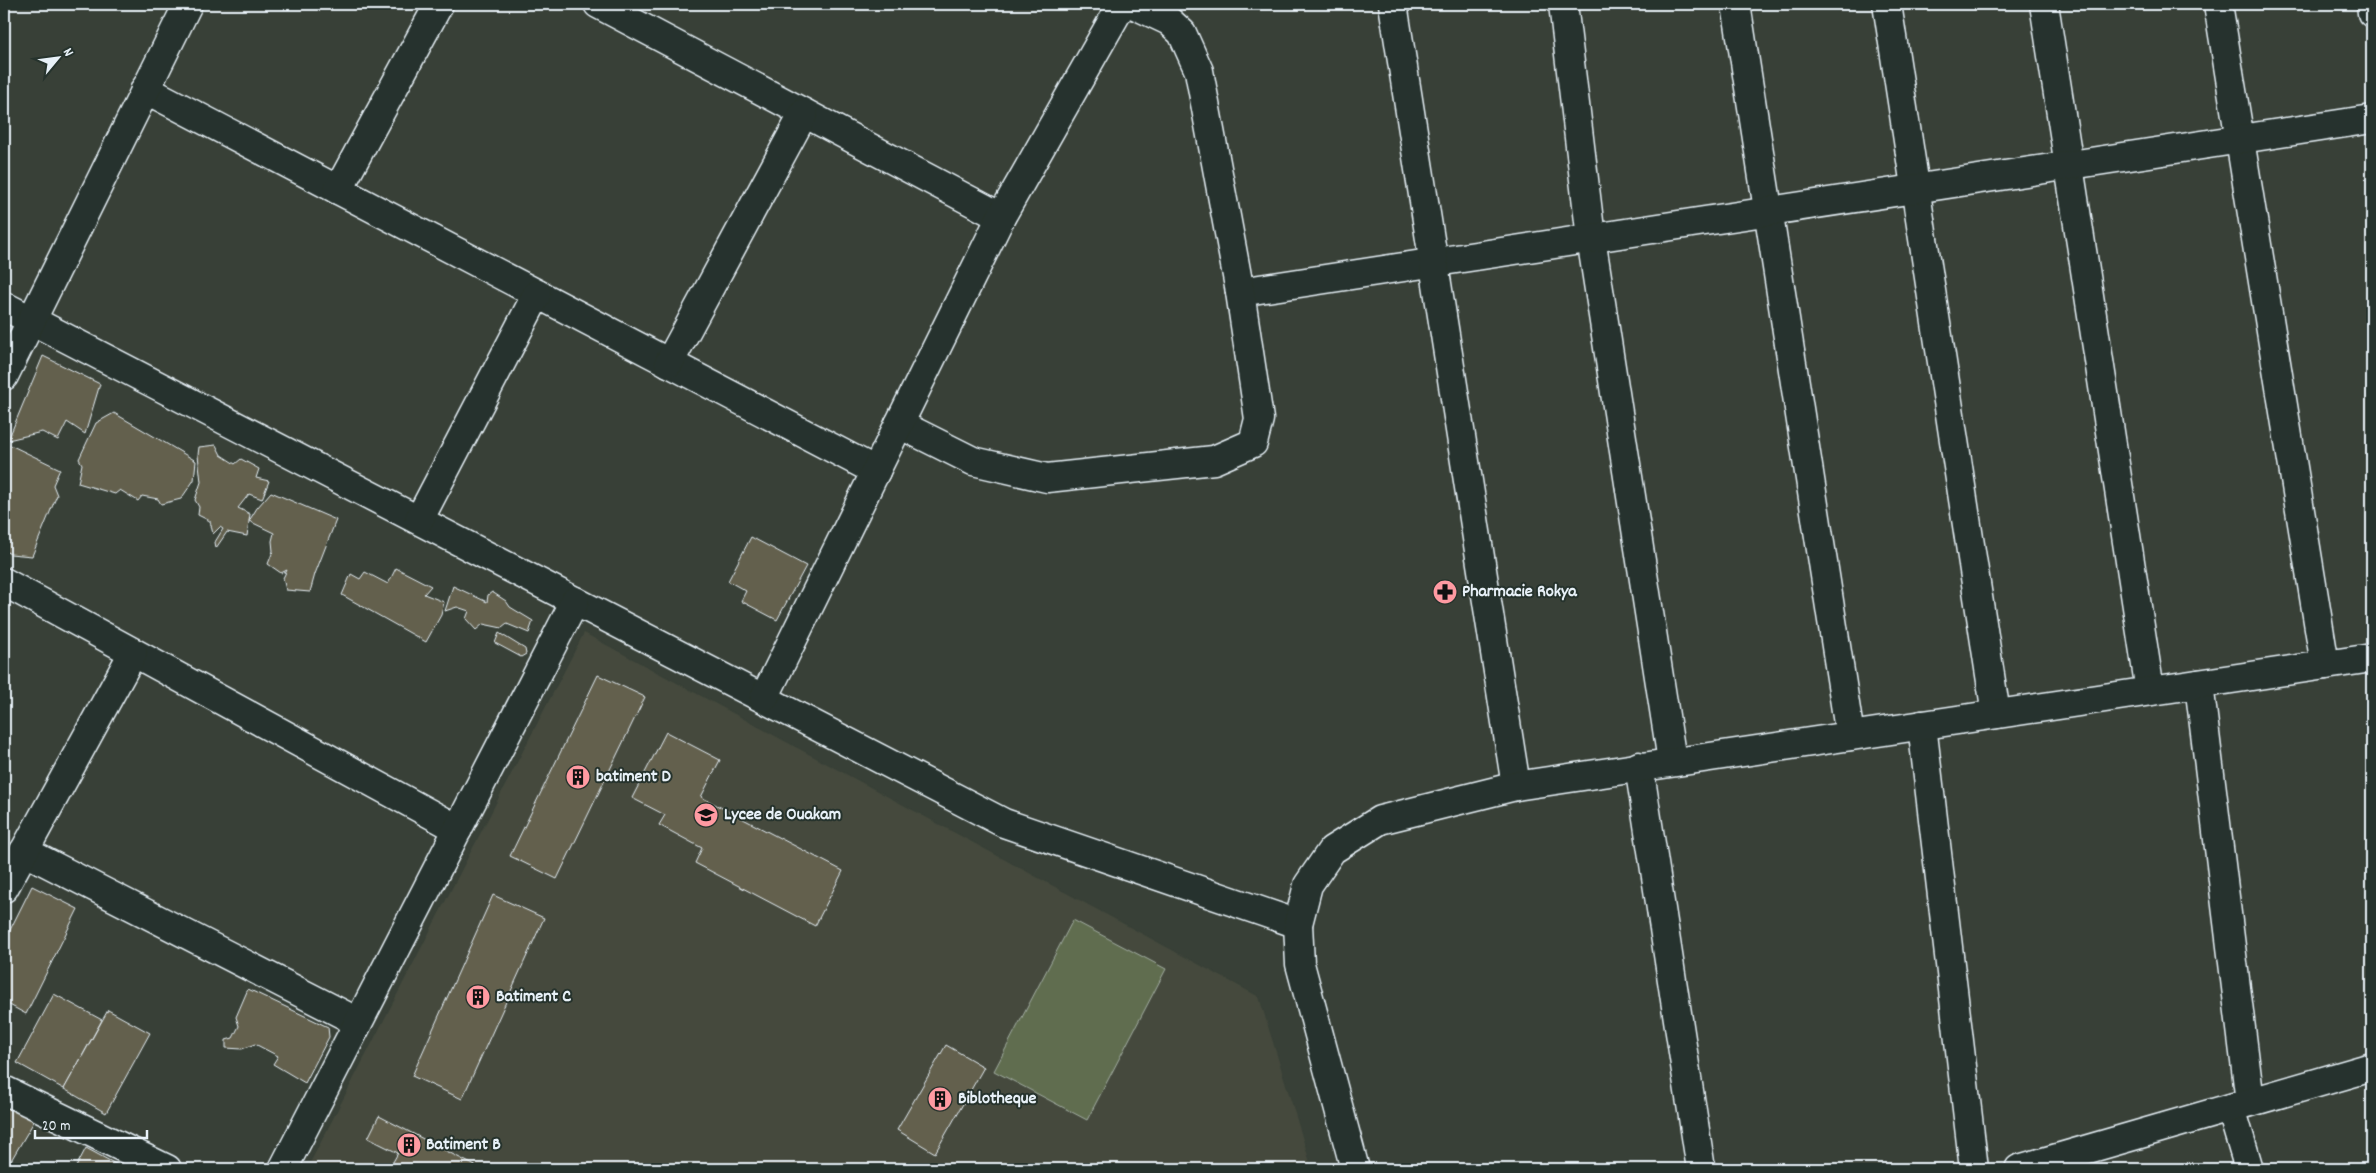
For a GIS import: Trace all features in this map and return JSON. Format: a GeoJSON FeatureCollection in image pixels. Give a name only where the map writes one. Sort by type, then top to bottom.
{"type":"FeatureCollection","features":[{"type":"Feature","properties":{"kind":"street"},"geometry":{"type":"LineString","coordinates":[[4,376],[188,4]]}},
{"type":"Feature","properties":{"kind":"street"},"geometry":{"type":"LineString","coordinates":[[338,190],[439,4]]}},
{"type":"Feature","properties":{"kind":"street"},"geometry":{"type":"LineString","coordinates":[[598,4],[636,13],[804,113],[1000,217]]}},
{"type":"Feature","properties":{"kind":"street"},"geometry":{"type":"LineString","coordinates":[[764,698],[1000,217],[1122,4]]}},
{"type":"Feature","properties":{"kind":"street"},"geometry":{"type":"LineString","coordinates":[[898,424],[973,462],[1047,478],[1214,460],[1253,443],[1259,419],[1240,292],[1199,71],[1182,33],[1168,21],[1133,4]]}},
{"type":"Feature","properties":{"kind":"street"},"geometry":{"type":"LineString","coordinates":[[1393,4],[1516,786]]}},
{"type":"Feature","properties":{"kind":"street"},"geometry":{"type":"LineString","coordinates":[[1563,4],[1591,238],[1672,761]]}},
{"type":"Feature","properties":{"kind":"street"},"geometry":{"type":"LineString","coordinates":[[1736,4],[1850,736]]}},
{"type":"Feature","properties":{"kind":"street"},"geometry":{"type":"LineString","coordinates":[[1887,4],[1996,714]]}},
{"type":"Feature","properties":{"kind":"street"},"geometry":{"type":"LineString","coordinates":[[2044,4],[2150,691]]}},
{"type":"Feature","properties":{"kind":"street"},"geometry":{"type":"LineString","coordinates":[[2218,4],[2324,665]]}},
{"type":"Feature","properties":{"kind":"street"},"geometry":{"type":"LineString","coordinates":[[2371,4],[2372,13]]}},
{"type":"Feature","properties":{"kind":"street"},"geometry":{"type":"LineString","coordinates":[[145,89],[876,471]]}},
{"type":"Feature","properties":{"kind":"street"},"geometry":{"type":"LineString","coordinates":[[669,363],[804,113]]}},
{"type":"Feature","properties":{"kind":"street"},"geometry":{"type":"LineString","coordinates":[[1240,292],[2372,119]]}},
{"type":"Feature","properties":{"kind":"street"},"geometry":{"type":"LineString","coordinates":[[419,520],[537,294]]}},
{"type":"Feature","properties":{"kind":"street"},"geometry":{"type":"LineString","coordinates":[[4,306],[1004,822],[1298,924]]}},
{"type":"Feature","properties":{"kind":"street"},"geometry":{"type":"LineString","coordinates":[[4,582],[458,829]]}},
{"type":"Feature","properties":{"kind":"street"},"geometry":{"type":"LineString","coordinates":[[283,1169],[575,601]]}},
{"type":"Feature","properties":{"kind":"street"},"geometry":{"type":"LineString","coordinates":[[4,888],[133,653]]}},
{"type":"Feature","properties":{"kind":"street"},"geometry":{"type":"LineString","coordinates":[[1354,1169],[1300,964],[1298,924],[1308,885],[1332,850],[1380,820],[1516,786],[1672,761],[2372,658]]}},
{"type":"Feature","properties":{"kind":"street"},"geometry":{"type":"LineString","coordinates":[[2198,684],[2249,1169]]}},
{"type":"Feature","properties":{"kind":"street"},"geometry":{"type":"LineString","coordinates":[[1922,725],[1974,1169]]}},
{"type":"Feature","properties":{"kind":"street"},"geometry":{"type":"LineString","coordinates":[[1639,766],[1701,1169]]}},
{"type":"Feature","properties":{"kind":"street"},"geometry":{"type":"LineString","coordinates":[[24,851],[358,1022]]}},
{"type":"Feature","properties":{"kind":"street"},"geometry":{"type":"LineString","coordinates":[[2019,1169],[2372,1067]]}},
{"type":"Feature","properties":{"kind":"street"},"geometry":{"type":"LineString","coordinates":[[4,1090],[167,1169]]}},
{"type":"Feature","properties":{"kind":"shaded area","name":"Lycee de Ouakam"},"geometry":{"type":"Polygon","coordinates":[[[584,633],[1259,997],[1312,1169],[307,1169],[584,633]]]}},
{"type":"Feature","properties":{"kind":"green space"},"geometry":{"type":"Polygon","coordinates":[[[1073,920],[1166,969],[1087,1120],[994,1071],[1073,920]]]}},
{"type":"Feature","properties":{"kind":"building"},"geometry":{"type":"Polygon","coordinates":[[[43,356],[100,384],[85,434],[67,422],[58,440],[42,432],[8,440],[43,356]]]}},
{"type":"Feature","properties":{"kind":"building"},"geometry":{"type":"Polygon","coordinates":[[[114,413],[196,461],[194,480],[181,499],[161,504],[158,499],[142,496],[138,501],[120,490],[115,494],[78,483],[82,464],[79,459],[96,423],[114,413]]]}},
{"type":"Feature","properties":{"kind":"building"},"geometry":{"type":"Polygon","coordinates":[[[4,442],[60,469],[53,485],[57,495],[32,556],[10,554],[4,550],[4,442]]]}},
{"type":"Feature","properties":{"kind":"building"},"geometry":{"type":"Polygon","coordinates":[[[216,445],[221,455],[235,464],[241,459],[259,469],[256,478],[269,481],[262,499],[249,494],[238,508],[250,514],[247,536],[227,532],[216,548],[215,542],[223,529],[220,527],[213,534],[210,521],[198,515],[199,507],[195,500],[201,482],[199,447],[216,445]]]}},
{"type":"Feature","properties":{"kind":"building"},"geometry":{"type":"Polygon","coordinates":[[[271,492],[336,520],[310,592],[286,590],[283,578],[287,570],[281,573],[268,564],[273,551],[272,541],[274,533],[249,521],[271,492]]]}},
{"type":"Feature","properties":{"kind":"building"},"geometry":{"type":"Polygon","coordinates":[[[751,537],[806,566],[777,620],[741,601],[746,591],[728,581],[751,537]]]}},
{"type":"Feature","properties":{"kind":"building"},"geometry":{"type":"Polygon","coordinates":[[[396,568],[431,586],[424,594],[444,602],[441,615],[426,642],[342,595],[351,574],[360,579],[365,572],[388,584],[396,568]]]}},
{"type":"Feature","properties":{"kind":"building"},"geometry":{"type":"Polygon","coordinates":[[[453,586],[487,602],[488,595],[492,592],[506,601],[510,607],[533,621],[529,633],[507,624],[502,628],[483,624],[476,630],[466,619],[469,611],[457,607],[445,611],[453,586]]]}},
{"type":"Feature","properties":{"kind":"building"},"geometry":{"type":"Polygon","coordinates":[[[499,633],[525,649],[526,654],[521,657],[495,643],[499,633]]]}},
{"type":"Feature","properties":{"kind":"building","name":"batiment D"},"geometry":{"type":"Polygon","coordinates":[[[598,675],[645,697],[557,879],[510,856],[598,675]]]}},
{"type":"Feature","properties":{"kind":"building"},"geometry":{"type":"Polygon","coordinates":[[[666,732],[720,760],[701,797],[843,871],[815,926],[695,863],[702,848],[659,825],[665,815],[632,798],[666,732]]]}},
{"type":"Feature","properties":{"kind":"building"},"geometry":{"type":"Polygon","coordinates":[[[32,886],[78,909],[26,1014],[4,1002],[4,942],[32,886]]]}},
{"type":"Feature","properties":{"kind":"building","name":"Batiment C"},"geometry":{"type":"Polygon","coordinates":[[[493,895],[544,918],[462,1099],[412,1076],[493,895]]]}},
{"type":"Feature","properties":{"kind":"building"},"geometry":{"type":"Polygon","coordinates":[[[248,989],[328,1027],[329,1037],[305,1083],[273,1064],[278,1056],[255,1044],[242,1049],[226,1048],[226,1040],[233,1038],[239,1026],[236,1017],[248,989]]]}},
{"type":"Feature","properties":{"kind":"building"},"geometry":{"type":"Polygon","coordinates":[[[54,994],[102,1020],[64,1089],[17,1063],[54,994]]]}},
{"type":"Feature","properties":{"kind":"building"},"geometry":{"type":"Polygon","coordinates":[[[108,1010],[150,1033],[106,1113],[64,1089],[108,1010]]]}},
{"type":"Feature","properties":{"kind":"building","name":"Biblotheque"},"geometry":{"type":"Polygon","coordinates":[[[946,1045],[984,1067],[935,1153],[897,1130],[946,1045]]]}},
{"type":"Feature","properties":{"kind":"building"},"geometry":{"type":"Polygon","coordinates":[[[4,1099],[36,1118],[6,1169],[4,1169],[4,1099]]]}},
{"type":"Feature","properties":{"kind":"building","name":"Batiment B"},"geometry":{"type":"Polygon","coordinates":[[[379,1116],[481,1169],[389,1169],[398,1153],[368,1138],[379,1116]]]}},
{"type":"Feature","properties":{"kind":"building"},"geometry":{"type":"Polygon","coordinates":[[[86,1148],[125,1169],[75,1169],[86,1148]]]}},
{"type":"Feature","properties":{"kind":"place","name":"Pharmacie Rokya"},"geometry":{"type":"Point","coordinates":[1445,592]}},
{"type":"Feature","properties":{"kind":"place","name":"batiment D"},"geometry":{"type":"Point","coordinates":[578,777]}},
{"type":"Feature","properties":{"kind":"place","name":"Lycee de Ouakam"},"geometry":{"type":"Point","coordinates":[706,815]}},
{"type":"Feature","properties":{"kind":"place","name":"Batiment C"},"geometry":{"type":"Point","coordinates":[478,997]}},
{"type":"Feature","properties":{"kind":"place","name":"Biblotheque"},"geometry":{"type":"Point","coordinates":[940,1099]}},
{"type":"Feature","properties":{"kind":"place","name":"Batiment B"},"geometry":{"type":"Point","coordinates":[409,1145]}}]}
